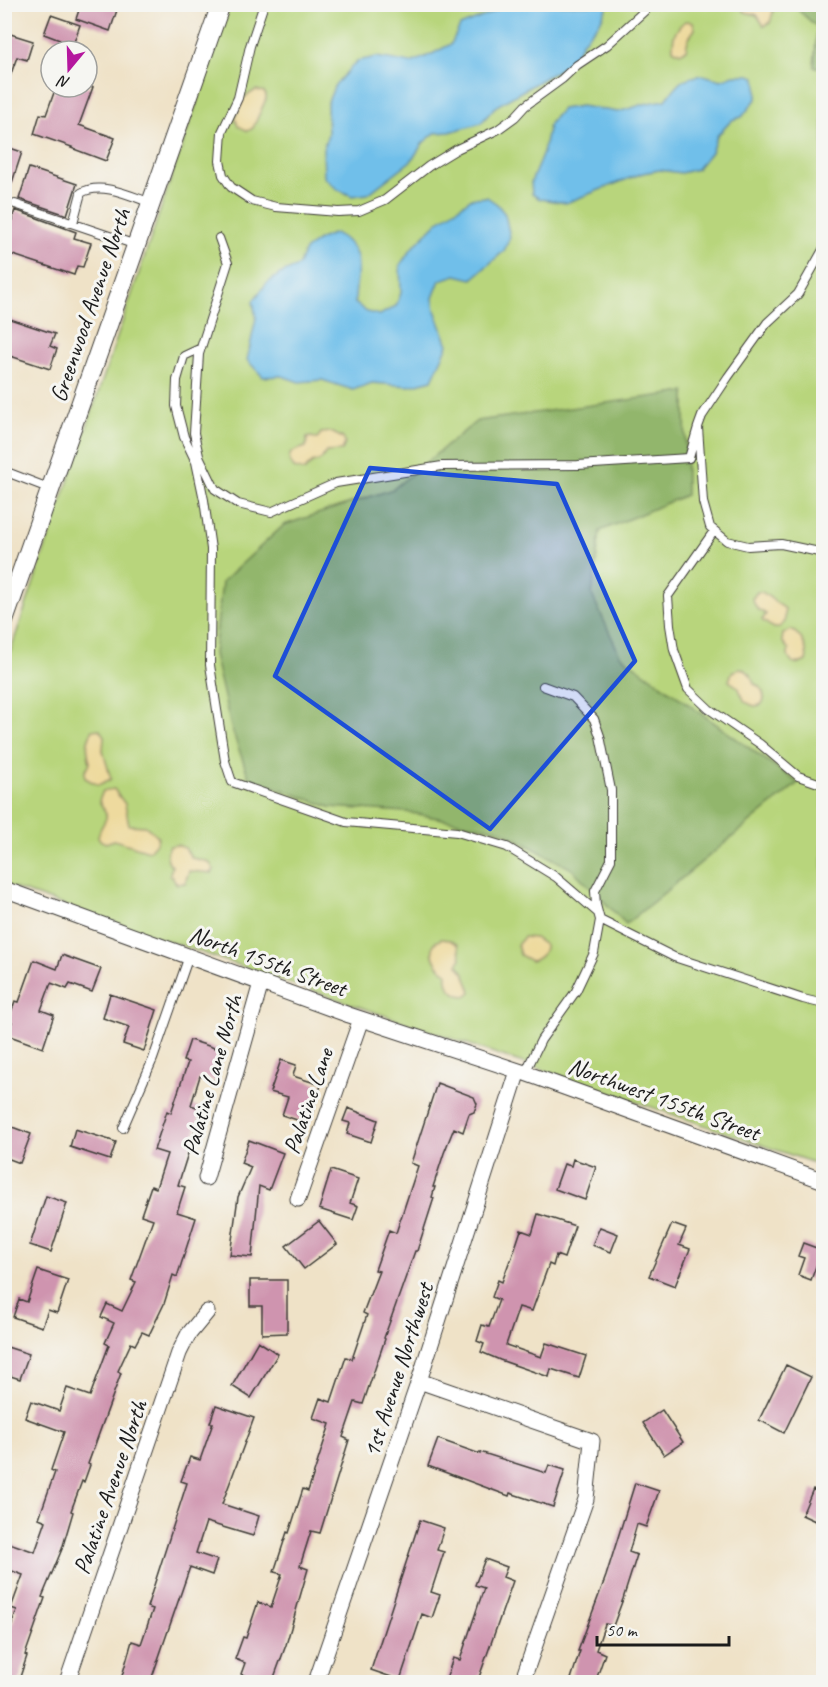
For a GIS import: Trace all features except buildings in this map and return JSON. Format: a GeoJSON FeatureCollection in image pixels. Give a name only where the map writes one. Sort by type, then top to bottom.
{"type":"FeatureCollection","features":[{"type":"Feature","properties":{"kind":"street","name":"Greenwood Avenue North"},"geometry":{"type":"LineString","coordinates":[[4,621],[221,4]]}},
{"type":"Feature","properties":{"kind":"street","name":"North 155th Street"},"geometry":{"type":"LineString","coordinates":[[4,889],[361,1019],[522,1072]]}},
{"type":"Feature","properties":{"kind":"street","name":"Palatine Lane North"},"geometry":{"type":"LineString","coordinates":[[206,1178],[261,983]]}},
{"type":"Feature","properties":{"kind":"street","name":"Palatine Lane"},"geometry":{"type":"LineString","coordinates":[[298,1199],[361,1019]]}},
{"type":"Feature","properties":{"kind":"street","name":"Northwest 155th Street"},"geometry":{"type":"LineString","coordinates":[[522,1072],[824,1181]]}},
{"type":"Feature","properties":{"kind":"street","name":"1st Avenue Northwest"},"geometry":{"type":"LineString","coordinates":[[316,1683],[522,1072]]}},
{"type":"Feature","properties":{"kind":"street","name":"Palatine Avenue North"},"geometry":{"type":"LineString","coordinates":[[67,1683],[179,1353],[188,1335],[207,1311]]}},
{"type":"Feature","properties":{"kind":"street"},"geometry":{"type":"LineString","coordinates":[[419,1381],[592,1442],[586,1499],[522,1683]]}},
{"type":"Feature","properties":{"kind":"lane"},"geometry":{"type":"LineString","coordinates":[[264,4],[250,46],[238,98],[222,132],[220,161],[223,175],[231,187],[252,201],[276,207],[338,212],[358,211],[385,200],[429,166],[497,130],[577,65],[607,45],[652,4]]}},
{"type":"Feature","properties":{"kind":"lane"},"geometry":{"type":"LineString","coordinates":[[74,224],[81,193],[88,189],[109,190],[151,203]]}},
{"type":"Feature","properties":{"kind":"lane"},"geometry":{"type":"LineString","coordinates":[[15,204],[136,244]]}},
{"type":"Feature","properties":{"kind":"lane"},"geometry":{"type":"LineString","coordinates":[[219,238],[228,263],[199,354],[194,433],[199,456],[215,489],[238,504],[271,512],[336,483],[442,466],[578,465],[688,458],[698,427],[709,406],[767,323],[798,294],[824,248]]}},
{"type":"Feature","properties":{"kind":"lane"},"geometry":{"type":"LineString","coordinates":[[201,348],[184,356],[177,380],[176,406],[184,437],[196,462],[204,500],[211,549],[210,665],[218,721],[232,782],[272,798],[346,822],[457,832],[507,847],[556,877],[599,916],[674,957],[824,1004]]}},
{"type":"Feature","properties":{"kind":"lane"},"geometry":{"type":"LineString","coordinates":[[698,427],[703,502],[710,527],[727,541],[748,546],[781,544],[824,553]]}},
{"type":"Feature","properties":{"kind":"lane"},"geometry":{"type":"LineString","coordinates":[[4,471],[51,489]]}},
{"type":"Feature","properties":{"kind":"lane"},"geometry":{"type":"LineString","coordinates":[[714,531],[668,596],[674,650],[688,689],[709,709],[760,744],[798,776],[824,785]]}},
{"type":"Feature","properties":{"kind":"lane"},"geometry":{"type":"LineString","coordinates":[[522,1072],[541,1040],[576,991],[594,953],[599,916],[595,891],[611,860],[611,790],[600,736],[594,719],[573,697],[543,686]]}},
{"type":"Feature","properties":{"kind":"lane"},"geometry":{"type":"LineString","coordinates":[[123,1128],[153,1059],[189,956]]}},
{"type":"Feature","properties":{"kind":"highlighted area"},"geometry":{"type":"Polygon","coordinates":[[[370,468],[557,484],[635,661],[490,829],[275,676],[370,468]]]}},
{"type":"Feature","properties":{"kind":"green space"},"geometry":{"type":"Polygon","coordinates":[[[230,5],[823,5],[823,1166],[5,885],[5,667],[230,5]]]}},
{"type":"Feature","properties":{"kind":"green space"},"geometry":{"type":"Polygon","coordinates":[[[798,5],[823,5],[823,67],[814,67],[817,27],[797,9],[798,5]]]}},
{"type":"Feature","properties":{"kind":"green space"},"geometry":{"type":"Polygon","coordinates":[[[685,392],[686,495],[600,531],[592,595],[620,655],[798,783],[626,924],[572,869],[500,830],[406,812],[330,807],[249,778],[231,727],[214,654],[222,582],[284,525],[393,489],[477,421],[685,392]]]}},
{"type":"Feature","properties":{"kind":"sand"},"geometry":{"type":"Polygon","coordinates":[[[742,5],[771,5],[773,12],[770,23],[764,26],[757,15],[745,12],[742,5]]]}},
{"type":"Feature","properties":{"kind":"sand"},"geometry":{"type":"Polygon","coordinates":[[[685,21],[693,22],[695,29],[688,39],[686,50],[680,53],[673,49],[673,41],[677,30],[685,21]]]}},
{"type":"Feature","properties":{"kind":"sand"},"geometry":{"type":"Polygon","coordinates":[[[256,90],[264,92],[266,99],[253,128],[248,131],[238,126],[235,118],[243,98],[256,90]]]}},
{"type":"Feature","properties":{"kind":"sand"},"geometry":{"type":"Polygon","coordinates":[[[331,432],[343,438],[345,443],[342,451],[326,452],[321,460],[312,463],[304,471],[294,468],[289,458],[290,455],[306,447],[307,438],[317,439],[321,433],[331,432]]]}},
{"type":"Feature","properties":{"kind":"sand"},"geometry":{"type":"Polygon","coordinates":[[[757,592],[762,592],[785,609],[785,622],[778,628],[773,628],[762,620],[766,614],[757,609],[752,599],[757,592]]]}},
{"type":"Feature","properties":{"kind":"sand"},"geometry":{"type":"Polygon","coordinates":[[[791,630],[798,635],[805,647],[807,657],[802,663],[790,660],[789,650],[782,641],[783,634],[791,630]]]}},
{"type":"Feature","properties":{"kind":"sand"},"geometry":{"type":"Polygon","coordinates":[[[740,668],[748,672],[754,684],[762,690],[764,700],[761,705],[754,706],[745,702],[738,687],[729,681],[732,672],[740,668]]]}},
{"type":"Feature","properties":{"kind":"sand"},"geometry":{"type":"Polygon","coordinates":[[[99,729],[104,736],[103,751],[111,779],[98,785],[85,778],[85,771],[90,763],[89,738],[93,730],[99,729]]]}},
{"type":"Feature","properties":{"kind":"sand"},"geometry":{"type":"Polygon","coordinates":[[[114,789],[125,804],[129,825],[145,826],[158,836],[157,842],[149,851],[114,840],[106,843],[98,837],[106,820],[106,813],[99,801],[103,791],[114,789]]]}},
{"type":"Feature","properties":{"kind":"sand"},"geometry":{"type":"Polygon","coordinates":[[[177,845],[185,848],[192,858],[209,862],[214,870],[212,873],[189,871],[185,883],[177,884],[170,874],[172,866],[167,856],[170,846],[177,845]]]}},
{"type":"Feature","properties":{"kind":"sand"},"geometry":{"type":"Polygon","coordinates":[[[524,937],[535,938],[545,945],[543,954],[539,958],[531,961],[520,955],[517,945],[524,937]]]}},
{"type":"Feature","properties":{"kind":"sand"},"geometry":{"type":"Polygon","coordinates":[[[441,939],[450,940],[458,945],[461,958],[458,965],[465,974],[471,992],[466,996],[461,996],[451,989],[447,982],[447,973],[435,960],[434,943],[441,939]]]}},
{"type":"Feature","properties":{"kind":"water"},"geometry":{"type":"Polygon","coordinates":[[[506,5],[608,5],[600,22],[583,41],[573,59],[495,107],[481,123],[450,132],[435,133],[423,143],[412,160],[368,194],[352,196],[337,189],[324,177],[323,149],[328,134],[327,104],[335,85],[357,61],[377,57],[411,63],[451,44],[460,26],[506,5]]]}},
{"type":"Feature","properties":{"kind":"water"},"geometry":{"type":"Polygon","coordinates":[[[703,75],[721,80],[734,75],[755,77],[757,98],[742,117],[732,120],[717,136],[711,152],[697,169],[681,173],[660,170],[643,173],[566,203],[540,199],[532,194],[531,182],[543,153],[549,124],[562,109],[581,106],[618,112],[666,100],[681,82],[703,75]]]}},
{"type":"Feature","properties":{"kind":"water"},"geometry":{"type":"Polygon","coordinates":[[[487,197],[505,214],[510,237],[504,251],[472,279],[456,275],[440,280],[433,298],[448,345],[432,380],[409,386],[372,383],[353,390],[322,380],[299,382],[282,376],[263,377],[247,360],[256,318],[253,301],[266,284],[280,274],[298,266],[305,250],[320,239],[335,233],[352,247],[358,263],[355,303],[367,312],[380,315],[396,306],[401,293],[400,265],[412,248],[439,221],[472,198],[487,197]]]}}]}
